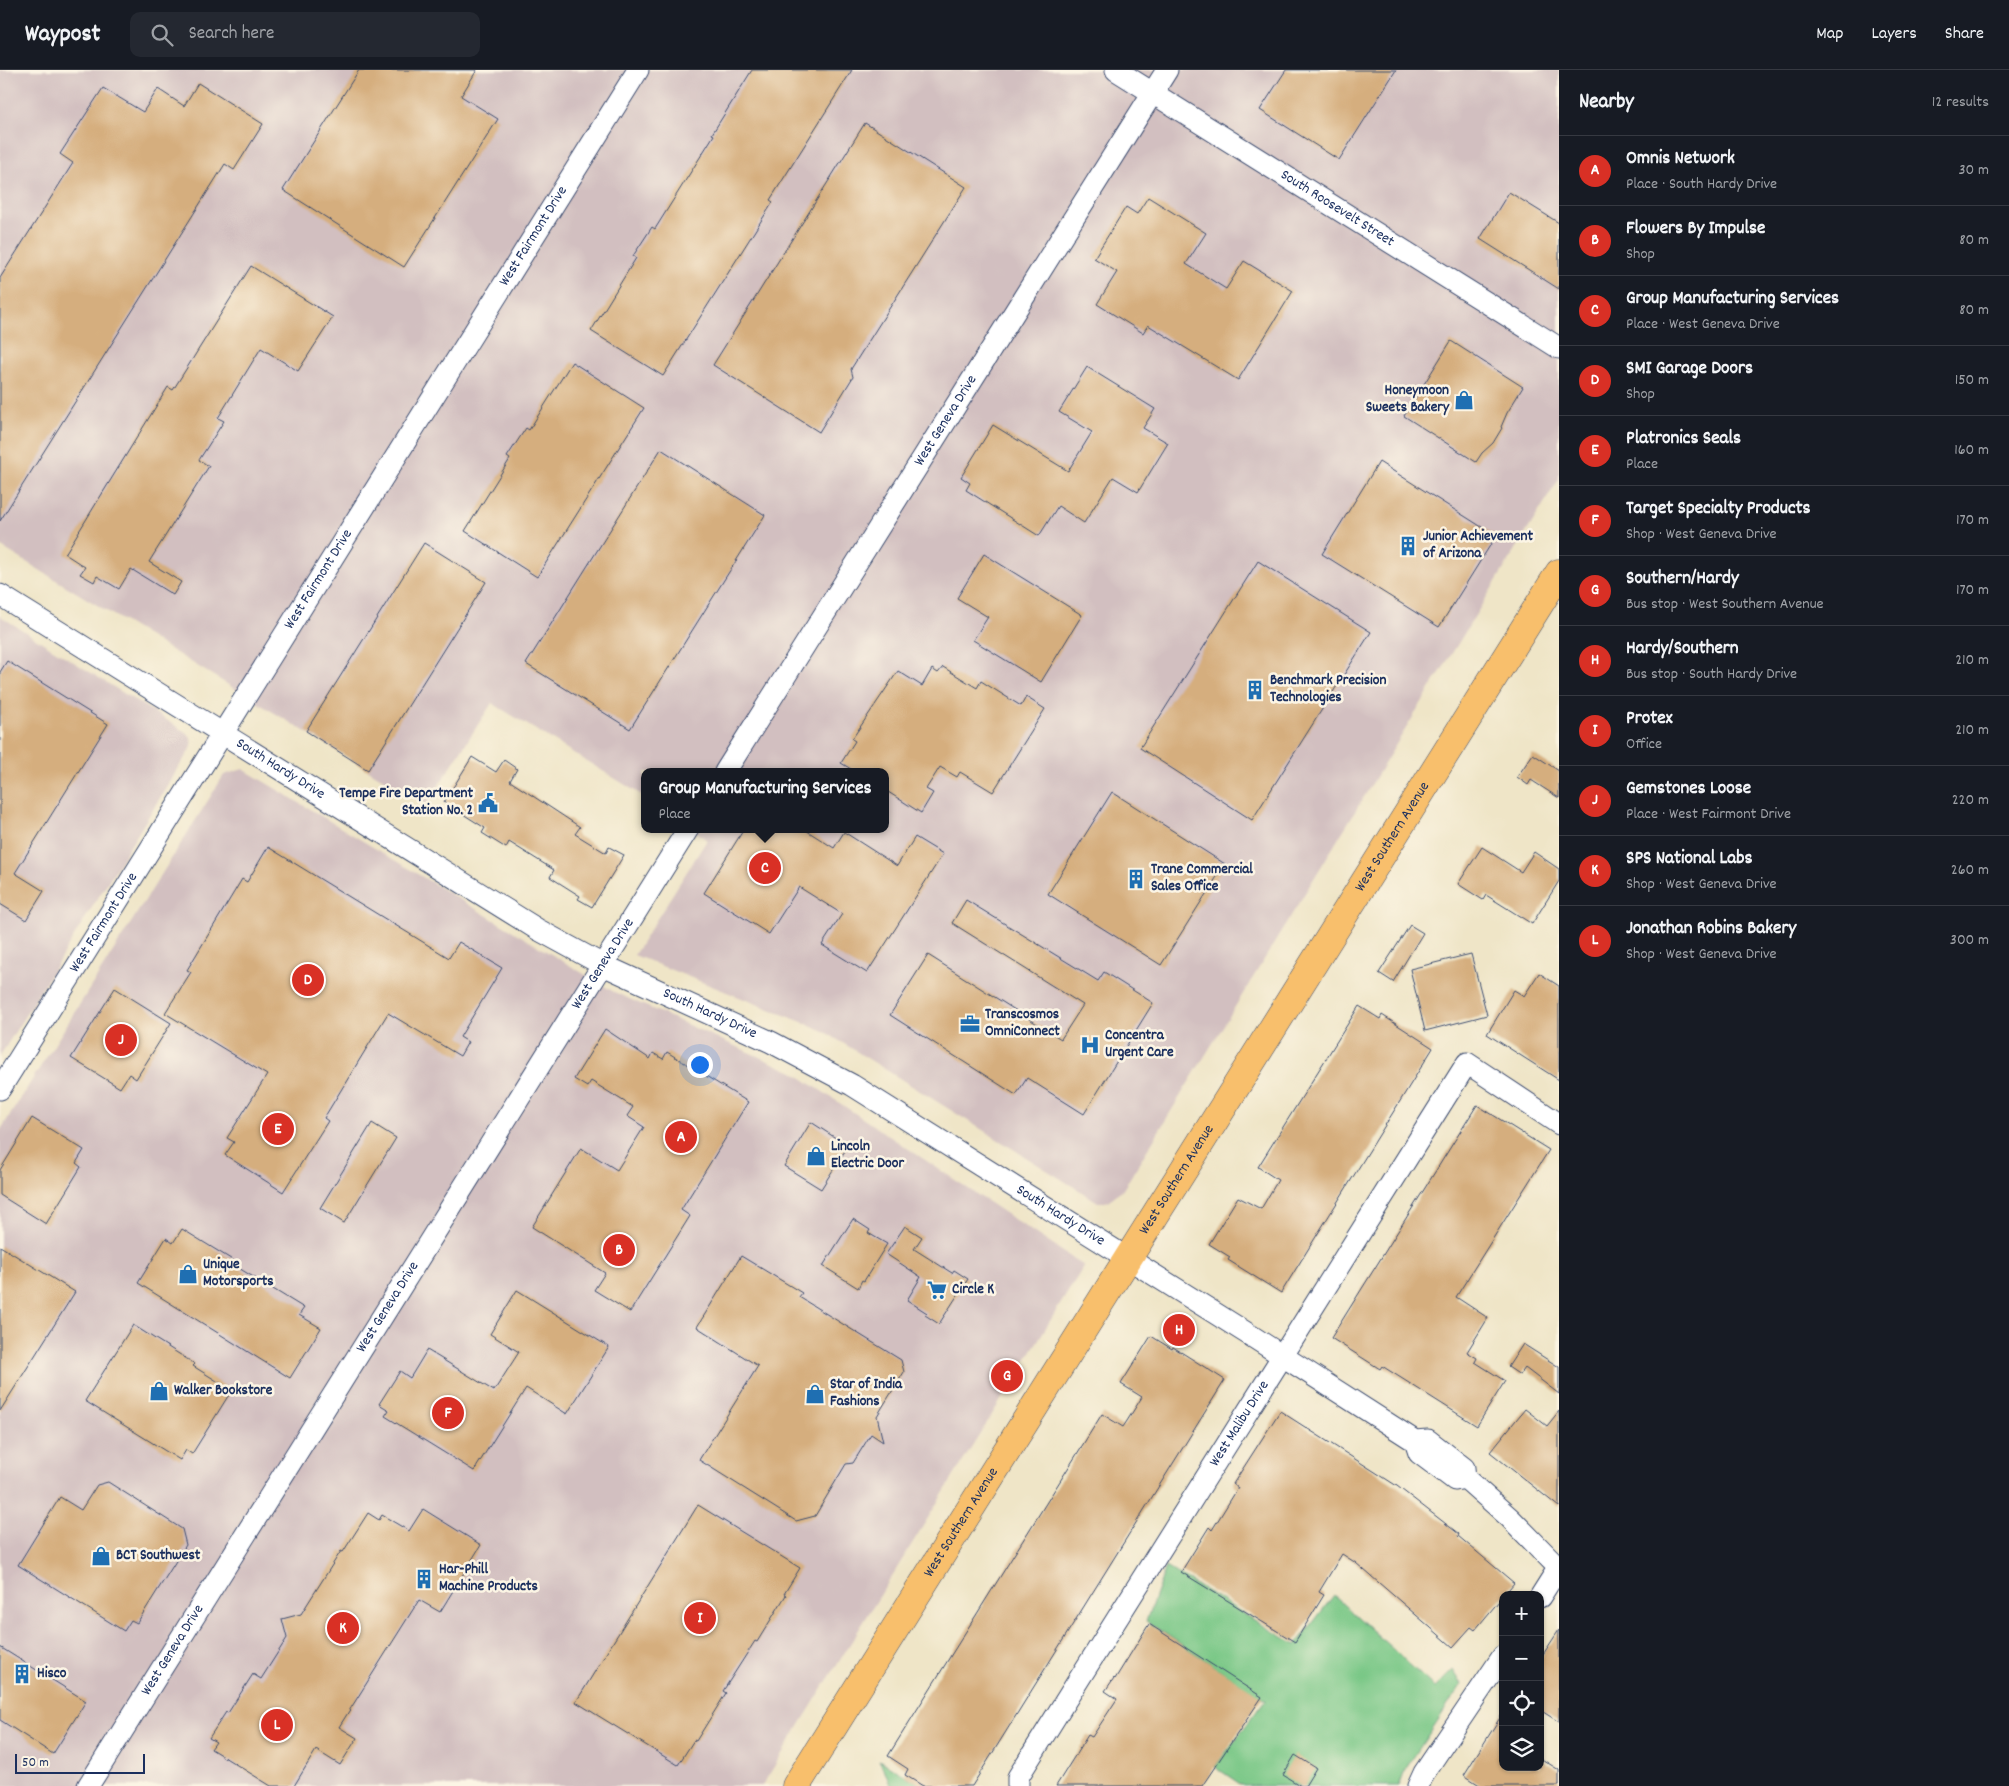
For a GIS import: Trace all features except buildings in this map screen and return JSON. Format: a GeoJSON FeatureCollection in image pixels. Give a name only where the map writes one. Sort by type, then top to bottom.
{"type":"FeatureCollection","features":[{"type":"Feature","properties":{"kind":"main road","name":"West Southern Avenue"},"geometry":{"type":"LineString","coordinates":[[796,1786],[1559,573]]}},
{"type":"Feature","properties":{"kind":"street","name":"West Fairmont Drive"},"geometry":{"type":"LineString","coordinates":[[0,1089],[638,70]]}},
{"type":"Feature","properties":{"kind":"street","name":"South Roosevelt Street"},"geometry":{"type":"LineString","coordinates":[[1116,70],[1559,348]]}},
{"type":"Feature","properties":{"kind":"street","name":"West Geneva Drive"},"geometry":{"type":"LineString","coordinates":[[727,768],[1167,70]]}},
{"type":"Feature","properties":{"kind":"street","name":"South Hardy Drive"},"geometry":{"type":"LineString","coordinates":[[0,595],[529,924],[603,965],[772,1042],[852,1085],[1282,1355],[1415,1441],[1419,1453],[1455,1480],[1465,1478],[1510,1518],[1559,1567]]}},
{"type":"Feature","properties":{"kind":"street","name":"West Geneva Drive"},"geometry":{"type":"LineString","coordinates":[[88,1786],[686,833]]}},
{"type":"Feature","properties":{"kind":"street","name":"West Malibu Drive"},"geometry":{"type":"LineString","coordinates":[[1018,1786],[1018,1777],[1467,1063],[1559,1124]]}},
{"type":"Feature","properties":{"kind":"street"},"geometry":{"type":"LineString","coordinates":[[1544,1591],[1559,1567]]}},
{"type":"Feature","properties":{"kind":"street"},"geometry":{"type":"LineString","coordinates":[[1418,1786],[1424,1773],[1499,1662]]}},
{"type":"Feature","properties":{"kind":"shaded area"},"geometry":{"type":"Polygon","coordinates":[[[0,70],[1559,70],[1559,479],[1122,1191],[1106,1202],[1098,1202],[822,1030],[634,955],[707,840],[698,833],[889,833],[889,768],[641,768],[641,795],[492,703],[426,805],[0,546],[0,70]]]}},
{"type":"Feature","properties":{"kind":"shaded area"},"geometry":{"type":"Polygon","coordinates":[[[0,616],[184,731],[191,738],[192,746],[0,1056],[0,616]]]}},
{"type":"Feature","properties":{"kind":"shaded area"},"geometry":{"type":"Polygon","coordinates":[[[243,769],[614,992],[793,1072],[1084,1266],[762,1786],[0,1786],[0,1131],[224,775],[243,769]]]}},
{"type":"Feature","properties":{"kind":"green space"},"geometry":{"type":"Polygon","coordinates":[[[1166,1567],[1296,1645],[1334,1595],[1435,1688],[1453,1670],[1462,1684],[1405,1770],[1399,1786],[1243,1786],[1215,1767],[1265,1700],[1146,1621],[1166,1567]]]}},
{"type":"Feature","properties":{"kind":"green space"},"geometry":{"type":"Polygon","coordinates":[[[879,1760],[923,1786],[890,1786],[879,1760]]]}},
{"type":"Feature","properties":{"kind":"place","name":"Honeymoon Sweets Bakery"},"geometry":{"type":"Point","coordinates":[1464,400]}},
{"type":"Feature","properties":{"kind":"place","name":"Junior Achievement of Arizona"},"geometry":{"type":"Point","coordinates":[1408,546]}},
{"type":"Feature","properties":{"kind":"place","name":"Benchmark Precision Technologies"},"geometry":{"type":"Point","coordinates":[1255,690]}},
{"type":"Feature","properties":{"kind":"place","name":"Tempe Fire Department Station No. 2"},"geometry":{"type":"Point","coordinates":[488,803]}},
{"type":"Feature","properties":{"kind":"place","name":"Group Manufacturing Services"},"geometry":{"type":"Point","coordinates":[765,868]}},
{"type":"Feature","properties":{"kind":"place","name":"Trane Commercial Sales Office"},"geometry":{"type":"Point","coordinates":[1136,879]}},
{"type":"Feature","properties":{"kind":"place","name":"SMI Garage Doors"},"geometry":{"type":"Point","coordinates":[308,980]}},
{"type":"Feature","properties":{"kind":"place","name":"Transcosmos OmniConnect"},"geometry":{"type":"Point","coordinates":[970,1024]}},
{"type":"Feature","properties":{"kind":"place","name":"Gemstones Loose"},"geometry":{"type":"Point","coordinates":[121,1040]}},
{"type":"Feature","properties":{"kind":"place","name":"Concentra Urgent Care"},"geometry":{"type":"Point","coordinates":[1090,1045]}},
{"type":"Feature","properties":{"kind":"place","name":"Platronics Seals"},"geometry":{"type":"Point","coordinates":[278,1129]}},
{"type":"Feature","properties":{"kind":"place","name":"Omnis Network"},"geometry":{"type":"Point","coordinates":[681,1137]}},
{"type":"Feature","properties":{"kind":"place","name":"Lincoln Electric Door"},"geometry":{"type":"Point","coordinates":[816,1156]}},
{"type":"Feature","properties":{"kind":"place","name":"Flowers By Impulse"},"geometry":{"type":"Point","coordinates":[619,1250]}},
{"type":"Feature","properties":{"kind":"place","name":"Unique Motorsports"},"geometry":{"type":"Point","coordinates":[188,1274]}},
{"type":"Feature","properties":{"kind":"place","name":"Circle K"},"geometry":{"type":"Point","coordinates":[937,1290]}},
{"type":"Feature","properties":{"kind":"place","name":"Hardy/Southern"},"geometry":{"type":"Point","coordinates":[1179,1330]}},
{"type":"Feature","properties":{"kind":"place","name":"Southern/Hardy"},"geometry":{"type":"Point","coordinates":[1007,1376]}},
{"type":"Feature","properties":{"kind":"place","name":"Walker Bookstore"},"geometry":{"type":"Point","coordinates":[159,1391]}},
{"type":"Feature","properties":{"kind":"place","name":"Star of India Fashions"},"geometry":{"type":"Point","coordinates":[815,1394]}},
{"type":"Feature","properties":{"kind":"place","name":"Target Specialty Products"},"geometry":{"type":"Point","coordinates":[448,1413]}},
{"type":"Feature","properties":{"kind":"place","name":"BCT Southwest"},"geometry":{"type":"Point","coordinates":[101,1556]}},
{"type":"Feature","properties":{"kind":"place","name":"Har-Phill Machine Products"},"geometry":{"type":"Point","coordinates":[424,1579]}},
{"type":"Feature","properties":{"kind":"place","name":"Protex"},"geometry":{"type":"Point","coordinates":[700,1618]}},
{"type":"Feature","properties":{"kind":"place","name":"SPS National Labs"},"geometry":{"type":"Point","coordinates":[343,1628]}},
{"type":"Feature","properties":{"kind":"place","name":"Hisco"},"geometry":{"type":"Point","coordinates":[22,1674]}},
{"type":"Feature","properties":{"kind":"place","name":"Jonathan Robins Bakery"},"geometry":{"type":"Point","coordinates":[277,1725]}}]}
